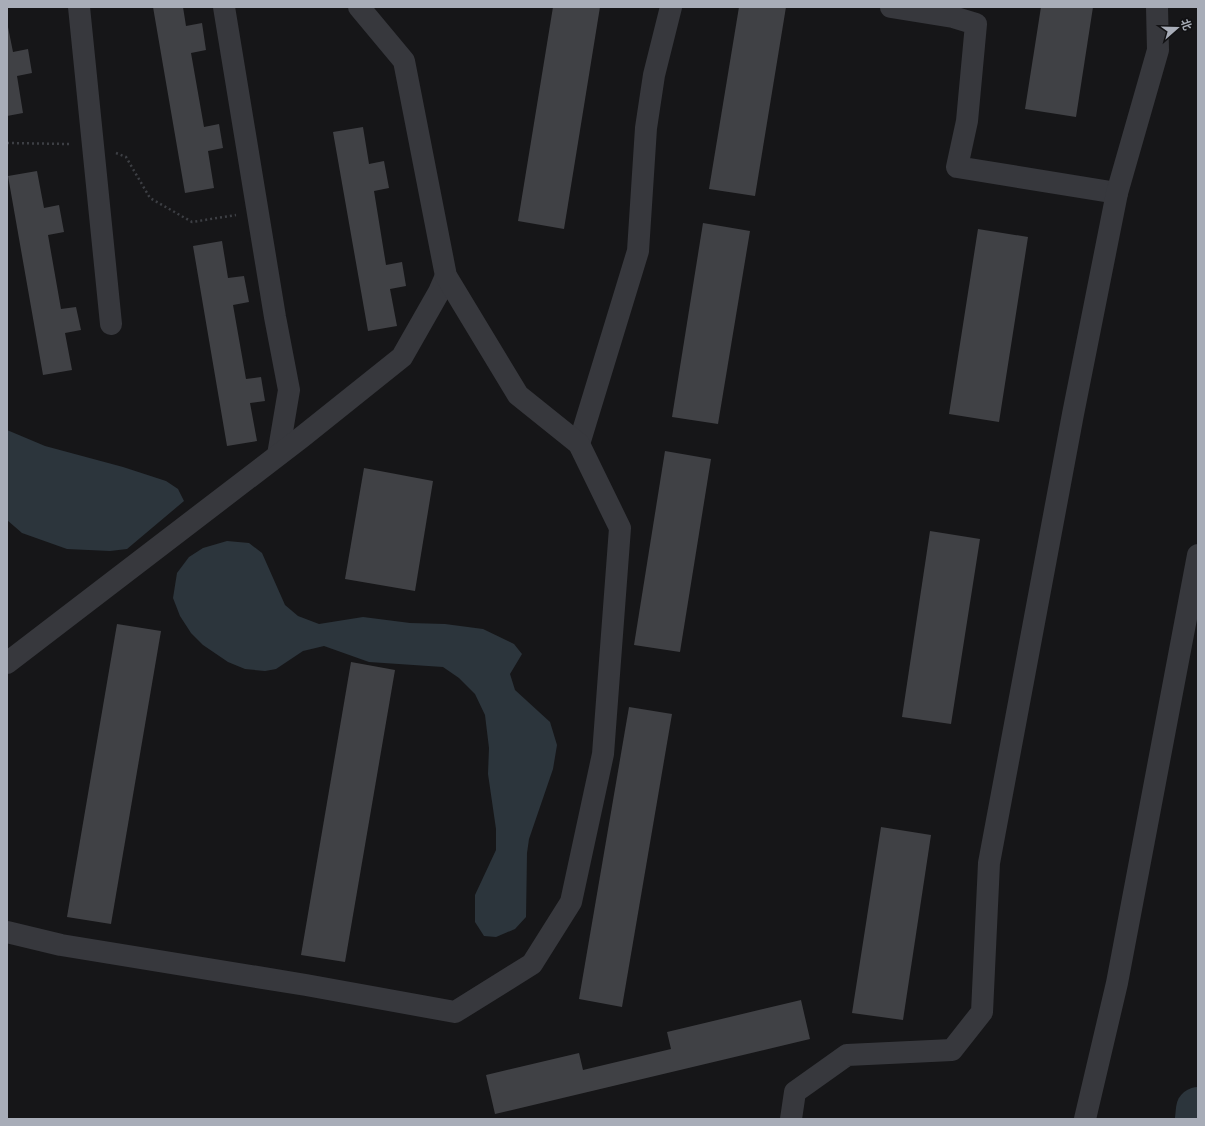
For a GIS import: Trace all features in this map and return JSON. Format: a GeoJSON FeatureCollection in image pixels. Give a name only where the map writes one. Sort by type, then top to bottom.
{"type":"FeatureCollection","features":[{"type":"Feature","properties":{"kind":"street"},"geometry":{"type":"LineString","coordinates":[[79,7],[111,324]]}},
{"type":"Feature","properties":{"kind":"street"},"geometry":{"type":"LineString","coordinates":[[224,7],[289,390],[278,455]]}},
{"type":"Feature","properties":{"kind":"street"},"geometry":{"type":"LineString","coordinates":[[7,932],[61,945],[306,985],[455,1012],[532,964],[571,902],[603,754],[620,528],[579,444],[518,395],[446,276],[404,61],[359,7]]}},
{"type":"Feature","properties":{"kind":"street"},"geometry":{"type":"LineString","coordinates":[[579,444],[638,251],[646,128],[654,75],[671,7]]}},
{"type":"Feature","properties":{"kind":"street"},"geometry":{"type":"LineString","coordinates":[[891,7],[953,17],[976,24],[967,121],[956,167],[1117,193]]}},
{"type":"Feature","properties":{"kind":"street"},"geometry":{"type":"LineString","coordinates":[[790,1119],[795,1092],[847,1055],[952,1050],[982,1012],[988,863],[1073,414],[1117,193],[1158,50],[1157,7]]}},
{"type":"Feature","properties":{"kind":"street"},"geometry":{"type":"LineString","coordinates":[[7,663],[278,455],[402,357],[439,292],[446,276]]}},
{"type":"Feature","properties":{"kind":"street"},"geometry":{"type":"LineString","coordinates":[[1085,1119],[1117,983],[1198,555]]}},
{"type":"Feature","properties":{"kind":"path"},"geometry":{"type":"LineString","coordinates":[[7,143],[93,144],[126,157],[150,198],[192,222],[258,211]]}},
{"type":"Feature","properties":{"kind":"shaded area"},"geometry":{"type":"Polygon","coordinates":[[[7,430],[45,446],[123,467],[166,481],[178,489],[184,501],[127,549],[110,551],[67,549],[22,533],[7,520],[7,430]]]}},
{"type":"Feature","properties":{"kind":"shaded area"},"geometry":{"type":"Polygon","coordinates":[[[227,541],[249,543],[262,553],[285,605],[298,616],[319,624],[363,617],[410,623],[445,624],[483,629],[514,644],[522,654],[510,674],[515,690],[550,722],[557,745],[553,769],[529,839],[527,853],[526,917],[515,929],[496,937],[484,936],[475,922],[475,895],[496,850],[496,829],[488,774],[489,748],[485,715],[475,694],[459,678],[443,667],[369,662],[324,646],[303,651],[276,669],[265,671],[245,669],[228,662],[203,645],[191,633],[180,616],[173,598],[177,573],[189,557],[203,548],[227,541]]]}},
{"type":"Feature","properties":{"kind":"building"},"geometry":{"type":"Polygon","coordinates":[[[153,7],[183,7],[186,26],[202,23],[206,50],[191,53],[204,127],[219,124],[223,148],[208,151],[214,188],[185,193],[153,7]]]}},
{"type":"Feature","properties":{"kind":"building"},"geometry":{"type":"Polygon","coordinates":[[[553,7],[600,7],[564,229],[518,221],[553,7]]]}},
{"type":"Feature","properties":{"kind":"building"},"geometry":{"type":"Polygon","coordinates":[[[739,7],[786,7],[755,196],[709,189],[739,7]]]}},
{"type":"Feature","properties":{"kind":"building"},"geometry":{"type":"Polygon","coordinates":[[[1041,7],[1093,7],[1076,117],[1025,109],[1041,7]]]}},
{"type":"Feature","properties":{"kind":"building"},"geometry":{"type":"Polygon","coordinates":[[[7,22],[13,52],[28,49],[32,73],[17,76],[23,113],[7,116],[7,22]]]}},
{"type":"Feature","properties":{"kind":"building"},"geometry":{"type":"Polygon","coordinates":[[[363,127],[369,164],[384,161],[389,188],[374,191],[386,265],[402,262],[406,286],[390,289],[397,326],[368,331],[333,132],[363,127]]]}},
{"type":"Feature","properties":{"kind":"building"},"geometry":{"type":"Polygon","coordinates":[[[37,171],[44,208],[59,205],[64,232],[48,235],[61,309],[76,307],[81,330],[65,333],[72,370],[43,375],[8,176],[37,171]]]}},
{"type":"Feature","properties":{"kind":"building"},"geometry":{"type":"Polygon","coordinates":[[[703,223],[750,231],[718,424],[672,417],[703,223]]]}},
{"type":"Feature","properties":{"kind":"building"},"geometry":{"type":"Polygon","coordinates":[[[978,229],[1028,237],[999,422],[949,414],[978,229]]]}},
{"type":"Feature","properties":{"kind":"building"},"geometry":{"type":"Polygon","coordinates":[[[222,241],[228,278],[244,276],[249,302],[233,305],[246,379],[261,377],[265,401],[250,403],[257,441],[227,446],[193,246],[222,241]]]}},
{"type":"Feature","properties":{"kind":"building"},"geometry":{"type":"Polygon","coordinates":[[[665,451],[711,459],[680,652],[634,645],[665,451]]]}},
{"type":"Feature","properties":{"kind":"building"},"geometry":{"type":"Polygon","coordinates":[[[364,468],[433,481],[415,591],[345,579],[364,468]]]}},
{"type":"Feature","properties":{"kind":"building"},"geometry":{"type":"Polygon","coordinates":[[[930,531],[980,539],[951,724],[902,717],[930,531]]]}},
{"type":"Feature","properties":{"kind":"building"},"geometry":{"type":"Polygon","coordinates":[[[117,624],[161,631],[111,924],[67,917],[117,624]]]}},
{"type":"Feature","properties":{"kind":"building"},"geometry":{"type":"Polygon","coordinates":[[[351,662],[395,670],[345,962],[301,955],[351,662]]]}},
{"type":"Feature","properties":{"kind":"building"},"geometry":{"type":"Polygon","coordinates":[[[629,707],[672,714],[622,1007],[579,999],[629,707]]]}},
{"type":"Feature","properties":{"kind":"building"},"geometry":{"type":"Polygon","coordinates":[[[881,827],[931,835],[903,1020],[852,1013],[881,827]]]}},
{"type":"Feature","properties":{"kind":"building"},"geometry":{"type":"Polygon","coordinates":[[[801,1000],[810,1039],[495,1114],[486,1075],[579,1053],[583,1070],[671,1049],[667,1032],[801,1000]]]}},
{"type":"Feature","properties":{"kind":"waterway"},"geometry":{"type":"LineString","coordinates":[[1197,1119],[1198,1109]]}}]}
